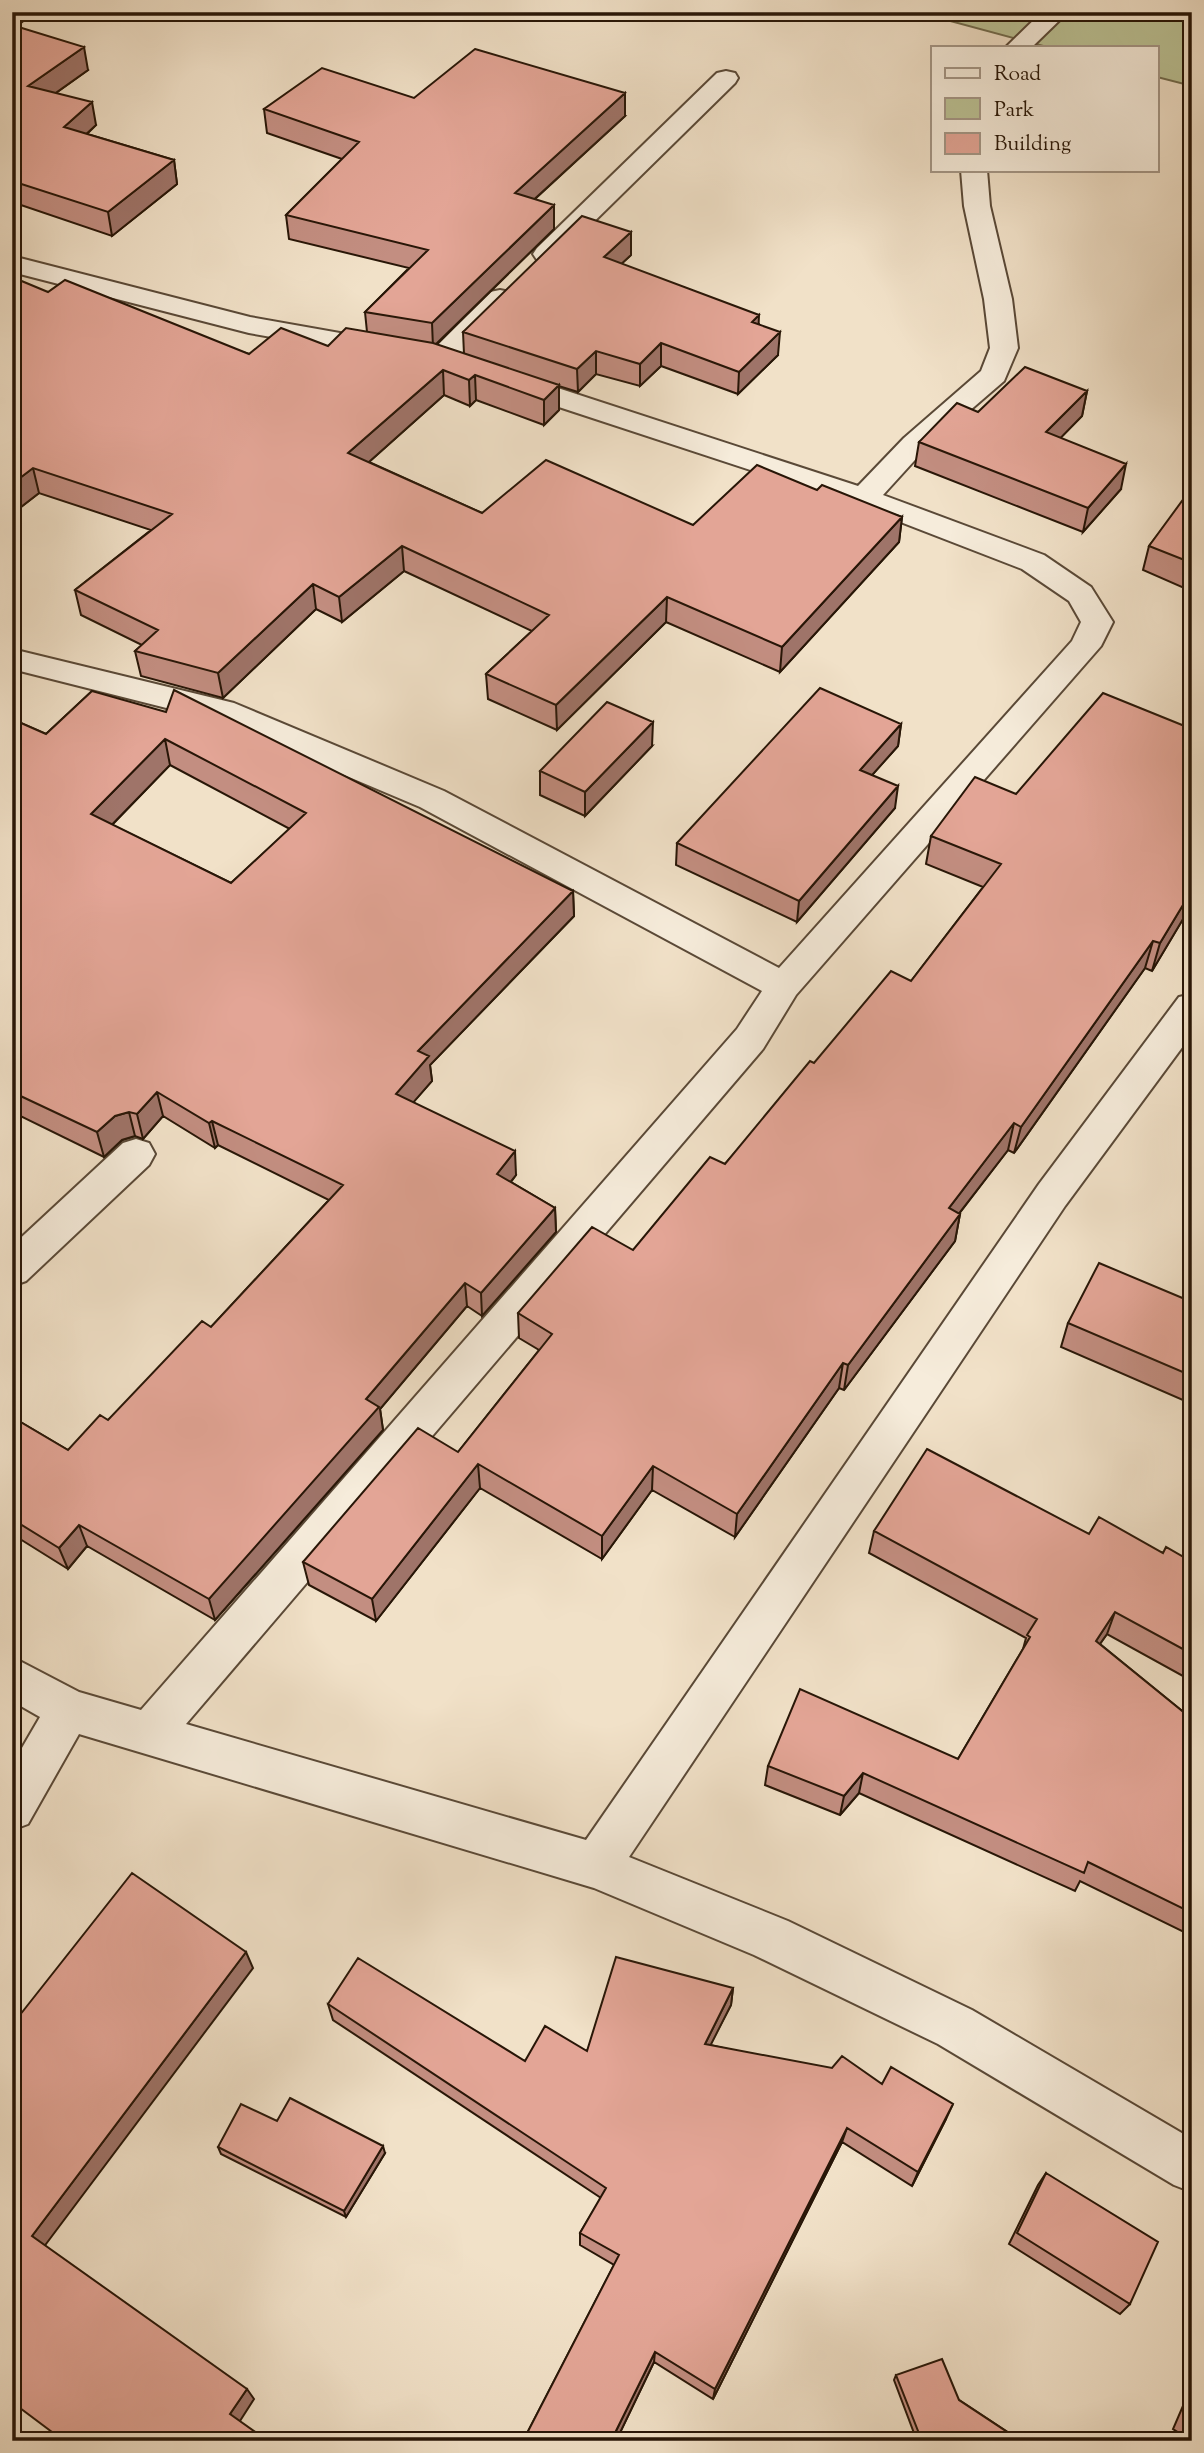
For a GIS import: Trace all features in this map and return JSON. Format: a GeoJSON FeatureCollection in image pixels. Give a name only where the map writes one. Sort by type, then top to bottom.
{"type":"FeatureCollection","features":[{"type":"Feature","properties":{"kind":"street"},"geometry":{"type":"LineString","coordinates":[[1019,46],[1056,12]]}},
{"type":"Feature","properties":{"kind":"street"},"geometry":{"type":"LineString","coordinates":[[440,359],[726,78]]}},
{"type":"Feature","properties":{"kind":"street"},"geometry":{"type":"LineString","coordinates":[[864,498],[914,444],[994,375],[1004,348],[998,299],[977,206],[974,172]]}},
{"type":"Feature","properties":{"kind":"street"},"geometry":{"type":"LineString","coordinates":[[12,264],[249,325],[440,359],[864,498],[1032,562],[1080,594],[1097,622],[1084,646],[783,985],[750,1038],[149,1734]]}},
{"type":"Feature","properties":{"kind":"street"},"geometry":{"type":"LineString","coordinates":[[12,659],[223,711],[432,799],[783,985]]}},
{"type":"Feature","properties":{"kind":"street"},"geometry":{"type":"LineString","coordinates":[[596,1866],[1052,1195],[1192,1007]]}},
{"type":"Feature","properties":{"kind":"street"},"geometry":{"type":"LineString","coordinates":[[12,1270],[136,1154]]}},
{"type":"Feature","properties":{"kind":"street"},"geometry":{"type":"LineString","coordinates":[[12,1677],[69,1710],[596,1866],[771,1938],[955,2027],[1192,2167]]}},
{"type":"Feature","properties":{"kind":"street"},"geometry":{"type":"LineString","coordinates":[[12,1808],[69,1710]]}},
{"type":"Feature","properties":{"kind":"green space"},"geometry":{"type":"Polygon","coordinates":[[[917,12],[1192,12],[1192,86],[1158,77],[1158,46],[1043,46],[917,12]]]}},
{"type":"Feature","properties":{"kind":"building"},"geometry":{"type":"Polygon","coordinates":[[[12,25],[84,47],[28,86],[92,102],[64,127],[174,160],[108,212],[12,181],[12,25]]]}},
{"type":"Feature","properties":{"kind":"building"},"geometry":{"type":"Polygon","coordinates":[[[475,49],[625,93],[515,193],[554,205],[432,323],[365,312],[428,250],[286,215],[359,142],[264,109],[322,68],[414,98],[475,49]]]}},
{"type":"Feature","properties":{"kind":"building"},"geometry":{"type":"Polygon","coordinates":[[[582,216],[631,232],[604,257],[759,315],[752,322],[780,332],[739,372],[661,343],[640,364],[596,351],[577,369],[463,332],[582,216]]]}},
{"type":"Feature","properties":{"kind":"building"},"geometry":{"type":"Polygon","coordinates":[[[12,277],[48,292],[65,280],[249,354],[281,328],[328,346],[346,328],[433,343],[559,385],[544,400],[475,375],[469,380],[443,370],[348,453],[482,513],[546,460],[693,525],[757,465],[817,490],[822,485],[902,517],[782,647],[667,597],[556,705],[486,674],[549,615],[402,546],[339,597],[313,584],[218,673],[135,651],[158,630],[75,590],[172,514],[33,468],[12,484],[12,277]]]}},
{"type":"Feature","properties":{"kind":"building"},"geometry":{"type":"Polygon","coordinates":[[[1025,367],[1087,391],[1046,432],[1126,464],[1088,508],[919,442],[957,403],[978,412],[1025,367]]]}},
{"type":"Feature","properties":{"kind":"building"},"geometry":{"type":"Polygon","coordinates":[[[1190,490],[1192,491],[1192,563],[1149,546],[1190,490]]]}},
{"type":"Feature","properties":{"kind":"building"},"geometry":{"type":"Polygon","coordinates":[[[820,688],[901,724],[860,770],[898,786],[799,901],[677,843],[820,688]]]}},
{"type":"Feature","properties":{"kind":"building"},"geometry":{"type":"Polygon","coordinates":[[[174,690],[573,891],[418,1051],[429,1056],[396,1094],[515,1151],[497,1174],[555,1208],[481,1293],[465,1283],[366,1399],[379,1407],[209,1599],[79,1525],[59,1548],[12,1519],[12,1417],[68,1450],[100,1415],[108,1420],[202,1321],[211,1327],[343,1185],[212,1121],[209,1123],[157,1092],[137,1114],[129,1112],[115,1116],[97,1132],[12,1092],[12,719],[46,734],[92,691],[166,712],[174,690]],[[165,739],[91,814],[231,883],[306,813],[165,739]]]}},
{"type":"Feature","properties":{"kind":"building"},"geometry":{"type":"Polygon","coordinates":[[[1103,693],[1192,729],[1192,890],[1160,943],[1153,941],[1021,1127],[1014,1123],[949,1208],[960,1214],[848,1365],[843,1363],[737,1514],[653,1466],[602,1536],[478,1464],[372,1599],[303,1562],[418,1428],[458,1452],[552,1334],[518,1313],[592,1227],[633,1250],[710,1157],[725,1164],[810,1061],[814,1063],[891,971],[911,981],[1001,864],[931,836],[975,777],[1016,794],[1103,693]]]}},
{"type":"Feature","properties":{"kind":"building"},"geometry":{"type":"Polygon","coordinates":[[[607,702],[653,722],[585,792],[540,771],[607,702]]]}},
{"type":"Feature","properties":{"kind":"building"},"geometry":{"type":"Polygon","coordinates":[[[1099,1263],[1192,1302],[1192,1376],[1068,1323],[1099,1263]]]}},
{"type":"Feature","properties":{"kind":"building"},"geometry":{"type":"Polygon","coordinates":[[[927,1449],[1089,1534],[1099,1517],[1163,1553],[1166,1547],[1189,1560],[1192,1554],[1192,1654],[1115,1612],[1096,1641],[1192,1719],[1192,1913],[1088,1862],[1084,1873],[863,1773],[844,1796],[768,1766],[800,1689],[958,1759],[1030,1637],[1027,1635],[1037,1619],[874,1531],[927,1449]]]}},
{"type":"Feature","properties":{"kind":"building"},"geometry":{"type":"Polygon","coordinates":[[[132,1873],[246,1952],[32,2236],[247,2389],[230,2414],[268,2441],[64,2441],[12,2402],[12,2025],[132,1873]]]}},
{"type":"Feature","properties":{"kind":"building"},"geometry":{"type":"Polygon","coordinates":[[[616,1957],[733,1988],[705,2044],[832,2068],[842,2056],[882,2084],[891,2067],[953,2104],[918,2172],[847,2128],[715,2389],[655,2352],[611,2441],[523,2441],[619,2255],[580,2233],[606,2188],[328,2004],[358,1958],[525,2061],[545,2026],[587,2051],[616,1957]]]}},
{"type":"Feature","properties":{"kind":"building"},"geometry":{"type":"Polygon","coordinates":[[[290,2098],[383,2146],[344,2211],[218,2147],[241,2104],[277,2121],[290,2098]]]}},
{"type":"Feature","properties":{"kind":"building"},"geometry":{"type":"Polygon","coordinates":[[[1046,2173],[1158,2242],[1130,2304],[1017,2233],[1046,2173]]]}},
{"type":"Feature","properties":{"kind":"building"},"geometry":{"type":"Polygon","coordinates":[[[942,2359],[959,2400],[1021,2441],[922,2441],[896,2375],[942,2359]]]}},
{"type":"Feature","properties":{"kind":"building"},"geometry":{"type":"Polygon","coordinates":[[[1192,2405],[1192,2424],[1185,2420],[1192,2405]]]}}]}
